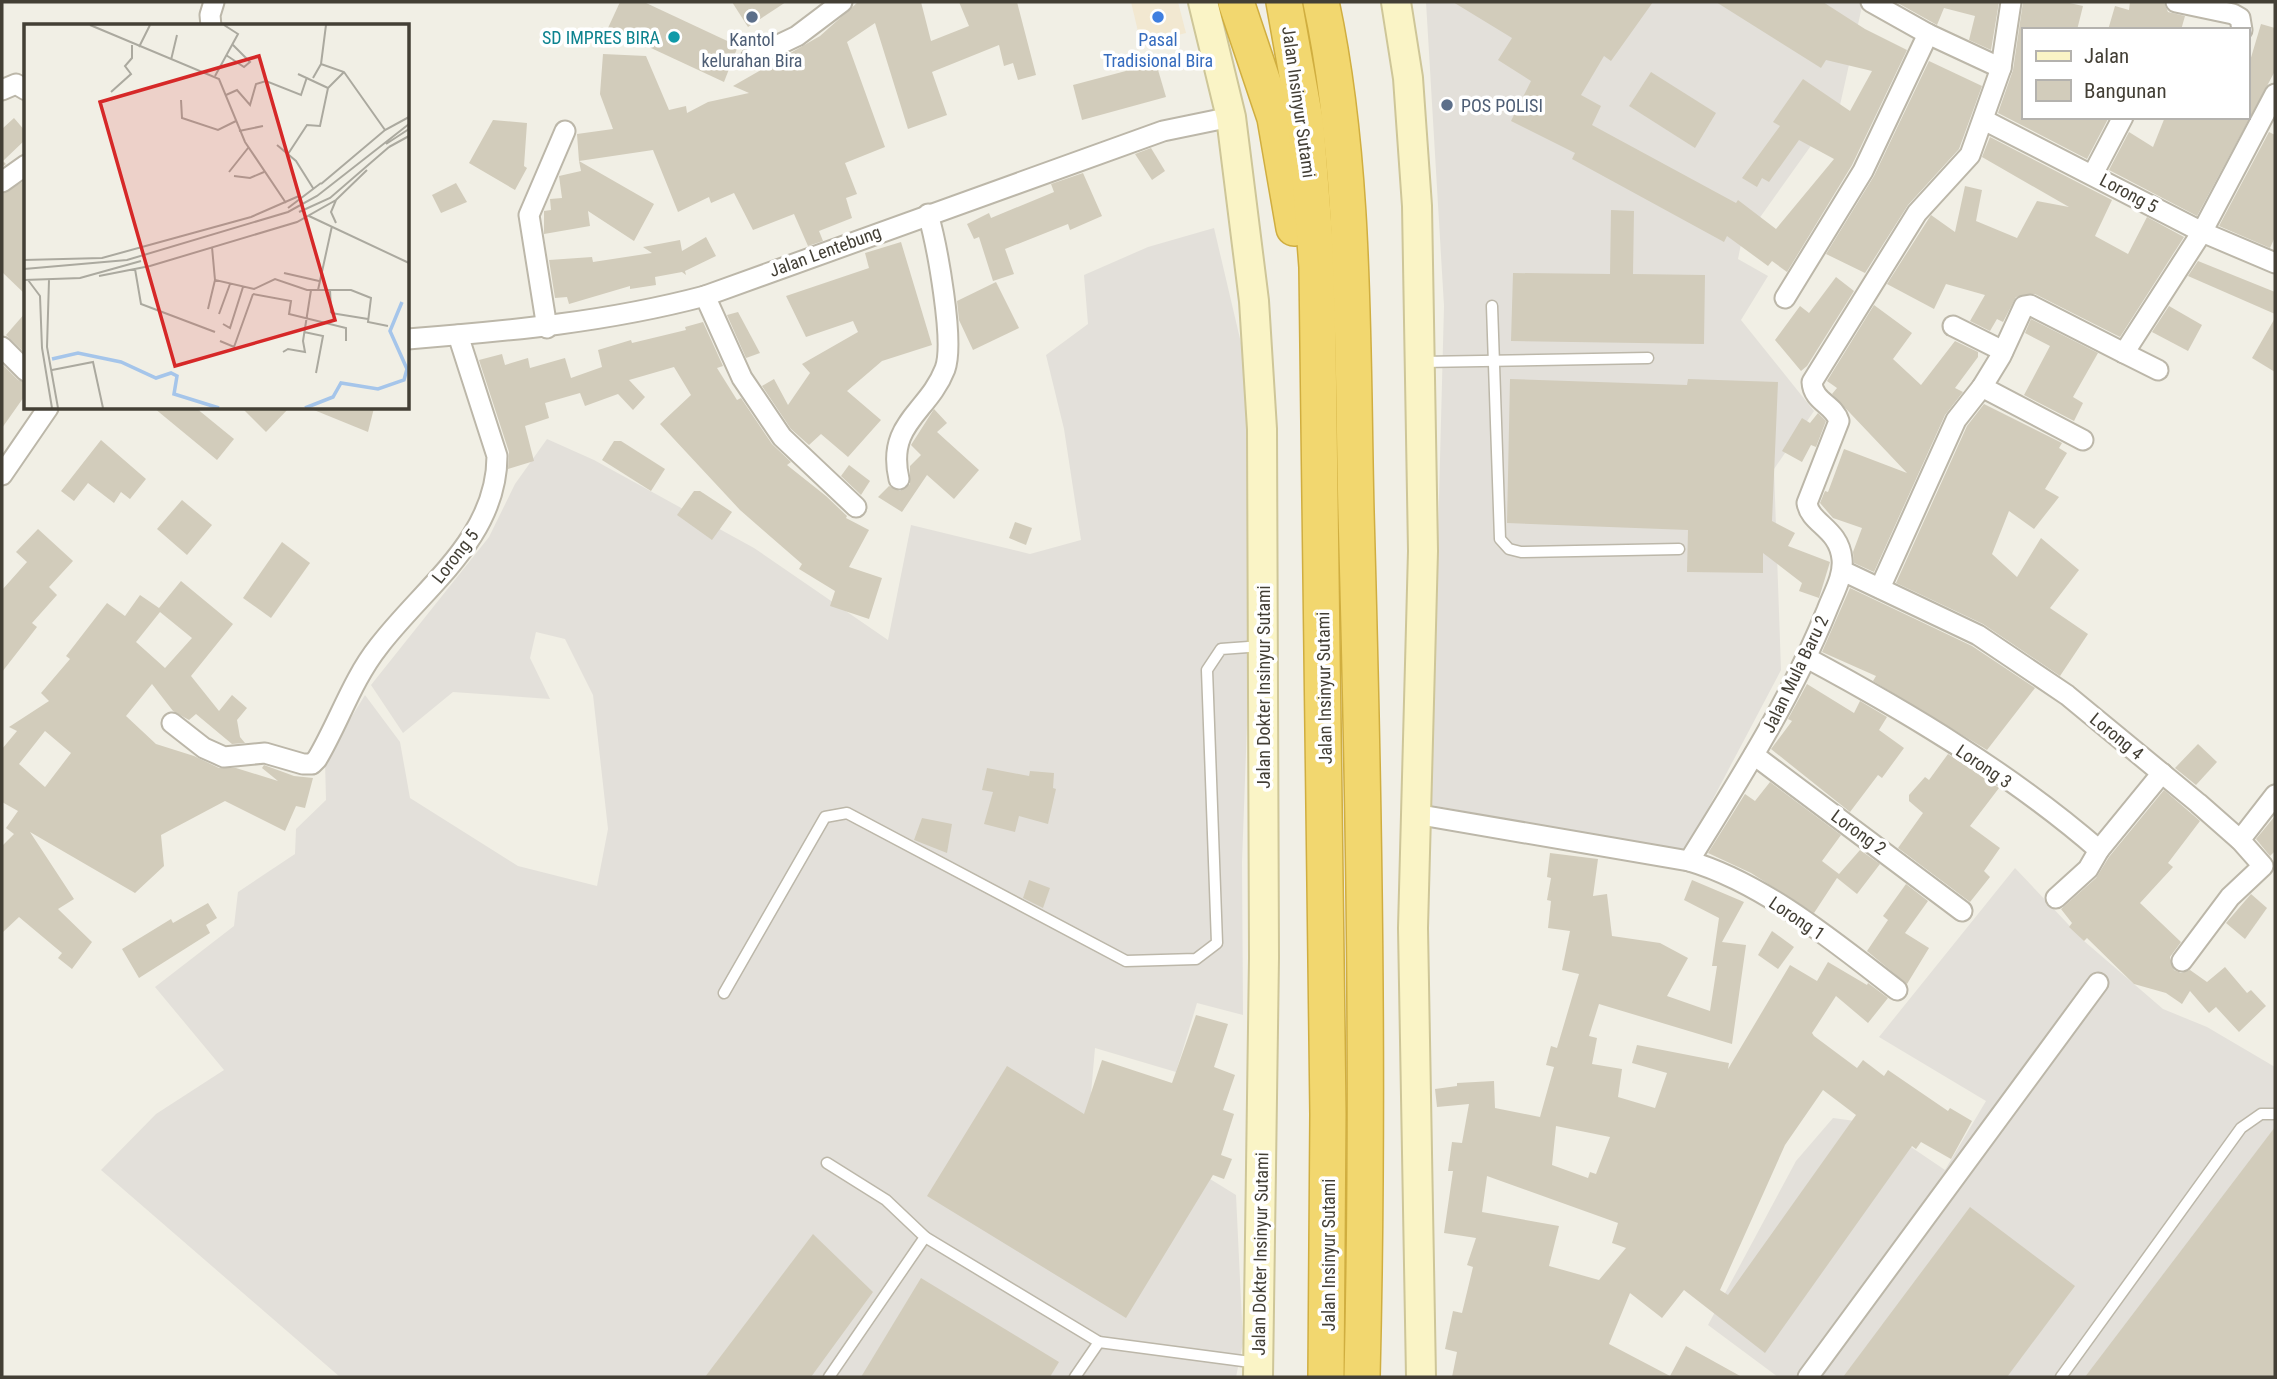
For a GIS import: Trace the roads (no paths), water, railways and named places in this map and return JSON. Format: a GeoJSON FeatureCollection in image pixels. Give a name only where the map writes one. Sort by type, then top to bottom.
{"type":"FeatureCollection","features":[{"type":"Feature","properties":{"kind":"highway"},"geometry":{"type":"LineString","coordinates":[[1236,2],[1275,118],[1301,266],[1321,440]]}},
{"type":"Feature","properties":{"kind":"highway","name":"Jalan Insinyur Sutami"},"geometry":{"type":"LineString","coordinates":[[1284,2],[1306,125],[1317,267],[1328,1114],[1326,1377]]}},
{"type":"Feature","properties":{"kind":"highway","name":"Jalan Insinyur Sutami"},"geometry":{"type":"LineString","coordinates":[[1321,2],[1329,41],[1348,223],[1365,838],[1368,1132],[1362,1377]]}},
{"type":"Feature","properties":{"kind":"highway"},"geometry":{"type":"LineString","coordinates":[[1327,2],[1329,41]]}},
{"type":"Feature","properties":{"kind":"street"},"geometry":{"type":"LineString","coordinates":[[211,24],[214,2]]}},
{"type":"Feature","properties":{"kind":"street"},"geometry":{"type":"LineString","coordinates":[[751,58],[797,36],[842,2]]}},
{"type":"Feature","properties":{"kind":"street","name":"Jalan Dokter Insinyur Sutami"},"geometry":{"type":"LineString","coordinates":[[1203,2],[1231,117],[1254,301],[1261,403],[1264,958],[1258,1370]]}},
{"type":"Feature","properties":{"kind":"street"},"geometry":{"type":"LineString","coordinates":[[1396,2],[1408,78],[1417,206],[1420,362],[1423,551],[1413,928],[1421,1377]]}},
{"type":"Feature","properties":{"kind":"street"},"geometry":{"type":"LineString","coordinates":[[1871,2],[1928,34],[2001,68]]}},
{"type":"Feature","properties":{"kind":"street"},"geometry":{"type":"LineString","coordinates":[[1843,571],[1841,553],[1832,531],[1808,511],[1809,494],[1839,421],[1836,412],[1816,397],[1812,383],[1917,213],[1970,156],[2001,68],[2011,2]]}},
{"type":"Feature","properties":{"kind":"street"},"geometry":{"type":"LineString","coordinates":[[2176,2],[2213,6],[2238,17],[2241,28]]}},
{"type":"Feature","properties":{"kind":"street"},"geometry":{"type":"LineString","coordinates":[[1785,298],[1863,171],[1928,34]]}},
{"type":"Feature","properties":{"kind":"street"},"geometry":{"type":"LineString","coordinates":[[2,90],[16,84],[24,89]]}},
{"type":"Feature","properties":{"kind":"street"},"geometry":{"type":"LineString","coordinates":[[2124,353],[2202,232],[2275,94]]}},
{"type":"Feature","properties":{"kind":"street","name":"Jalan Lentebung"},"geometry":{"type":"LineString","coordinates":[[410,338],[547,328],[651,310],[705,296],[1163,131],[1231,117]]}},
{"type":"Feature","properties":{"kind":"street"},"geometry":{"type":"LineString","coordinates":[[2093,174],[2122,119]]}},
{"type":"Feature","properties":{"kind":"street","name":"Lorong 5"},"geometry":{"type":"LineString","coordinates":[[1984,120],[2202,232],[2275,263]]}},
{"type":"Feature","properties":{"kind":"street"},"geometry":{"type":"LineString","coordinates":[[547,328],[529,215],[565,131]]}},
{"type":"Feature","properties":{"kind":"street"},"geometry":{"type":"LineString","coordinates":[[2,182],[24,166]]}},
{"type":"Feature","properties":{"kind":"street"},"geometry":{"type":"LineString","coordinates":[[899,478],[895,463],[897,441],[940,379],[949,350],[943,286],[929,214]]}},
{"type":"Feature","properties":{"kind":"street"},"geometry":{"type":"LineString","coordinates":[[705,296],[742,377],[782,437],[856,507]]}},
{"type":"Feature","properties":{"kind":"street"},"geometry":{"type":"LineString","coordinates":[[1880,588],[1956,420],[1982,387],[2027,304],[2158,370]]}},
{"type":"Feature","properties":{"kind":"street"},"geometry":{"type":"LineString","coordinates":[[1953,326],[2003,351]]}},
{"type":"Feature","properties":{"kind":"street","name":"Lorong 5"},"geometry":{"type":"LineString","coordinates":[[172,723],[204,748],[224,757],[265,753],[312,764],[352,688],[378,647],[459,557],[477,530],[491,498],[497,477],[497,456],[458,335]]}},
{"type":"Feature","properties":{"kind":"street"},"geometry":{"type":"LineString","coordinates":[[2,347],[24,369]]}},
{"type":"Feature","properties":{"kind":"street"},"geometry":{"type":"LineString","coordinates":[[1982,387],[2083,440]]}},
{"type":"Feature","properties":{"kind":"street"},"geometry":{"type":"LineString","coordinates":[[2,475],[47,410]]}},
{"type":"Feature","properties":{"kind":"street","name":"Lorong 4"},"geometry":{"type":"LineString","coordinates":[[1843,571],[1978,635],[2067,695],[2240,840],[2269,861],[2230,897],[2182,961]]}},
{"type":"Feature","properties":{"kind":"street","name":"Jalan Mula Baru 2"},"geometry":{"type":"LineString","coordinates":[[1689,861],[1754,755],[1807,658],[1843,571]]}},
{"type":"Feature","properties":{"kind":"street","name":"Lorong 3"},"geometry":{"type":"LineString","coordinates":[[1807,658],[1907,713],[2060,816],[2099,850]]}},
{"type":"Feature","properties":{"kind":"street","name":"Lorong 2"},"geometry":{"type":"LineString","coordinates":[[1754,755],[1962,911]]}},
{"type":"Feature","properties":{"kind":"street"},"geometry":{"type":"LineString","coordinates":[[2056,898],[2088,869],[2099,850],[2162,773]]}},
{"type":"Feature","properties":{"kind":"street"},"geometry":{"type":"LineString","coordinates":[[2240,840],[2275,795]]}},
{"type":"Feature","properties":{"kind":"street"},"geometry":{"type":"LineString","coordinates":[[1415,814],[1689,861]]}},
{"type":"Feature","properties":{"kind":"street","name":"Lorong 1"},"geometry":{"type":"LineString","coordinates":[[1689,861],[1721,872],[1755,890],[1846,951],[1897,990]]}},
{"type":"Feature","properties":{"kind":"street"},"geometry":{"type":"LineString","coordinates":[[1808,1377],[2098,983]]}},
{"type":"Feature","properties":{"kind":"lane"},"geometry":{"type":"LineString","coordinates":[[1493,306],[1500,539],[1509,549],[1521,552],[1679,549]]}},
{"type":"Feature","properties":{"kind":"lane"},"geometry":{"type":"LineString","coordinates":[[1420,362],[1648,358]]}},
{"type":"Feature","properties":{"kind":"lane"},"geometry":{"type":"LineString","coordinates":[[724,993],[825,817],[848,813],[1126,961],[1196,959],[1209,952],[1217,943],[1207,670],[1221,649],[1263,646]]}},
{"type":"Feature","properties":{"kind":"lane"},"geometry":{"type":"LineString","coordinates":[[2061,1377],[2241,1129],[2261,1114],[2275,1114]]}},
{"type":"Feature","properties":{"kind":"lane"},"geometry":{"type":"LineString","coordinates":[[827,1163],[886,1200],[925,1237],[1099,1342],[1258,1370]]}},
{"type":"Feature","properties":{"kind":"lane"},"geometry":{"type":"LineString","coordinates":[[829,1377],[925,1237]]}},
{"type":"Feature","properties":{"kind":"lane"},"geometry":{"type":"LineString","coordinates":[[1075,1377],[1099,1342]]}},
{"type":"Feature","properties":{"kind":"place","name":"Kantol kelurahan Bira"},"geometry":{"type":"Point","coordinates":[752,17]}},
{"type":"Feature","properties":{"kind":"place","name":"Pasal Tradisional Bira"},"geometry":{"type":"Point","coordinates":[1158,17]}},
{"type":"Feature","properties":{"kind":"place","name":"SD IMPRES BIRA"},"geometry":{"type":"Point","coordinates":[674,37]}},
{"type":"Feature","properties":{"kind":"place","name":"POS POLISI"},"geometry":{"type":"Point","coordinates":[1447,105]}}]}
